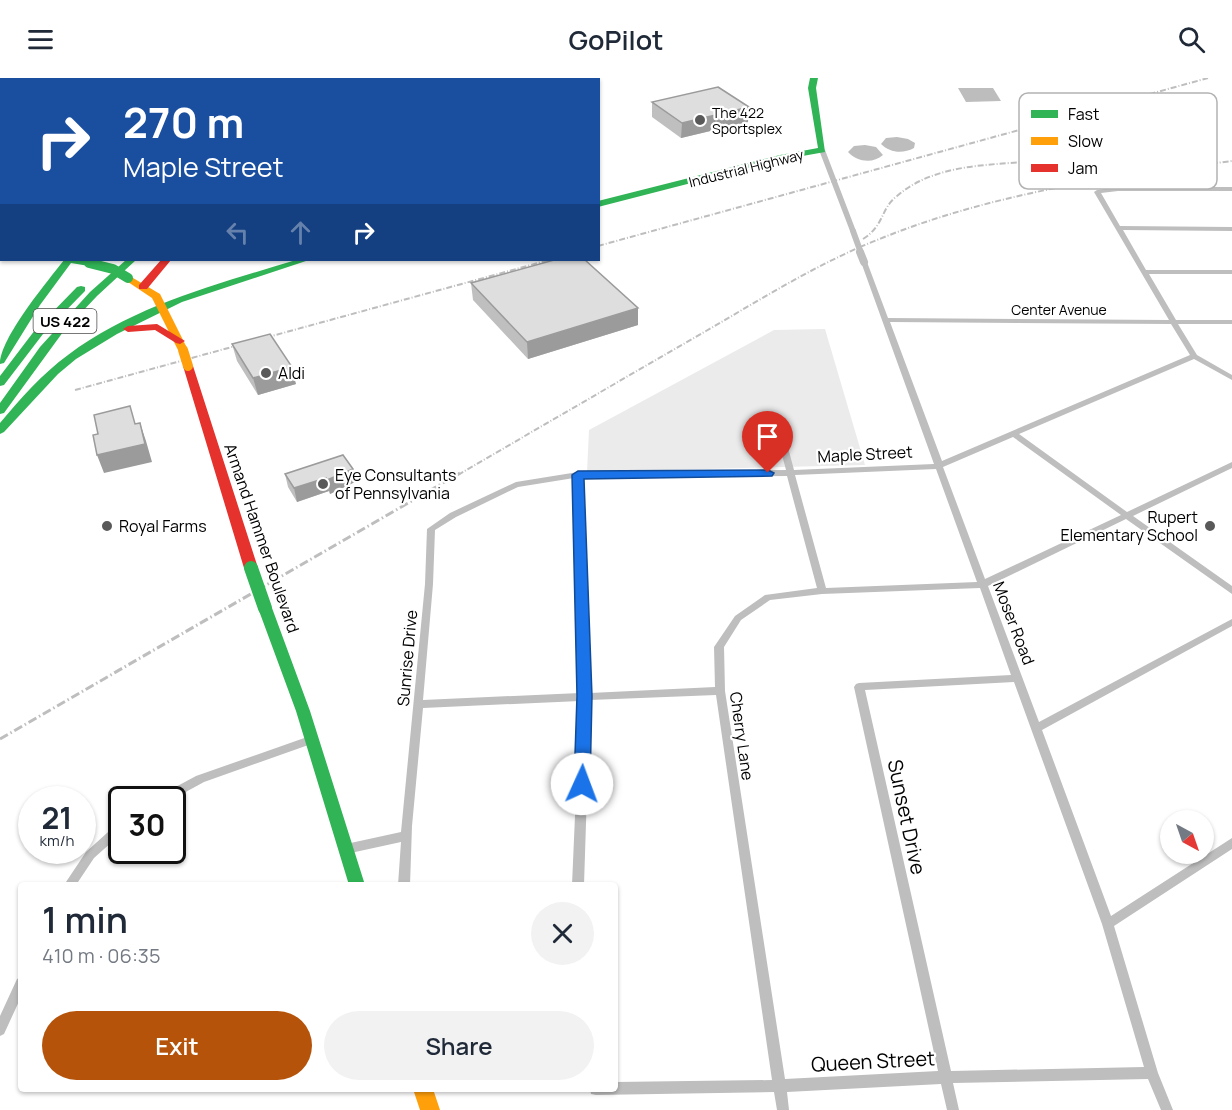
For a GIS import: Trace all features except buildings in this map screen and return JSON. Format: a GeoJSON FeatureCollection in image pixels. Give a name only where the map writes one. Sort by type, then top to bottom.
{"type":"FeatureCollection","features":[{"type":"Feature","properties":{"kind":"main road","name":"Industrial Highway"},"geometry":{"type":"LineString","coordinates":[[814,78],[812,88],[823,150]]}},
{"type":"Feature","properties":{"kind":"main road"},"geometry":{"type":"LineString","coordinates":[[780,158],[812,147],[823,150]]}},
{"type":"Feature","properties":{"kind":"main road"},"geometry":{"type":"LineString","coordinates":[[780,158],[812,157],[823,150]]}},
{"type":"Feature","properties":{"kind":"main road","name":"Industrial Highway"},"geometry":{"type":"LineString","coordinates":[[600,203],[780,158]]}},
{"type":"Feature","properties":{"kind":"main road"},"geometry":{"type":"LineString","coordinates":[[0,361],[36,304],[68,261]]}},
{"type":"Feature","properties":{"kind":"main road","name":"Armand Hammer Boulevard"},"geometry":{"type":"LineString","coordinates":[[75,261],[113,269],[156,296],[181,345],[251,568],[299,698],[310,740],[356,882]]}},
{"type":"Feature","properties":{"kind":"main road","name":"US 422"},"geometry":{"type":"LineString","coordinates":[[0,383],[39,332],[66,304],[115,261]]}},
{"type":"Feature","properties":{"kind":"main road","name":"US 422"},"geometry":{"type":"LineString","coordinates":[[0,411],[40,350],[63,324],[129,261]]}},
{"type":"Feature","properties":{"kind":"main road"},"geometry":{"type":"LineString","coordinates":[[143,287],[165,261]]}},
{"type":"Feature","properties":{"kind":"main road"},"geometry":{"type":"LineString","coordinates":[[2,428],[37,386],[66,359],[99,337],[178,300],[274,267],[300,261]]}},
{"type":"Feature","properties":{"kind":"main road"},"geometry":{"type":"LineString","coordinates":[[99,337],[134,327],[152,326],[161,329],[181,345]]}},
{"type":"Feature","properties":{"kind":"main road"},"geometry":{"type":"LineString","coordinates":[[424,1092],[430,1110]]}},
{"type":"Feature","properties":{"kind":"street","name":"Moser Road"},"geometry":{"type":"LineString","coordinates":[[823,150],[981,585],[1037,728],[1108,924],[1152,1073],[1167,1110]]}},
{"type":"Feature","properties":{"kind":"street"},"geometry":{"type":"LineString","coordinates":[[1232,189],[1118,189],[1097,192],[1194,356],[1232,378]]}},
{"type":"Feature","properties":{"kind":"street"},"geometry":{"type":"LineString","coordinates":[[1118,228],[1232,229]]}},
{"type":"Feature","properties":{"kind":"street"},"geometry":{"type":"LineString","coordinates":[[1145,272],[1232,272]]}},
{"type":"Feature","properties":{"kind":"street","name":"Center Avenue"},"geometry":{"type":"LineString","coordinates":[[886,320],[1232,322]]}},
{"type":"Feature","properties":{"kind":"street","name":"Maple Street"},"geometry":{"type":"LineString","coordinates":[[516,485],[578,475],[790,473],[938,466],[1194,356]]}},
{"type":"Feature","properties":{"kind":"street"},"geometry":{"type":"LineString","coordinates":[[778,425],[822,591]]}},
{"type":"Feature","properties":{"kind":"street"},"geometry":{"type":"LineString","coordinates":[[1014,434],[1232,591]]}},
{"type":"Feature","properties":{"kind":"street"},"geometry":{"type":"LineString","coordinates":[[981,585],[1130,516],[1232,465]]}},
{"type":"Feature","properties":{"kind":"street"},"geometry":{"type":"LineString","coordinates":[[578,475],[585,696],[579,882]]}},
{"type":"Feature","properties":{"kind":"street","name":"Sunrise Drive"},"geometry":{"type":"LineString","coordinates":[[404,882],[406,836],[420,704],[431,529],[453,515],[516,485]]}},
{"type":"Feature","properties":{"kind":"street","name":"Cherry Lane"},"geometry":{"type":"LineString","coordinates":[[783,1110],[720,691],[719,647],[738,618],[768,597],[822,591],[981,585]]}},
{"type":"Feature","properties":{"kind":"street"},"geometry":{"type":"LineString","coordinates":[[1037,728],[1232,622]]}},
{"type":"Feature","properties":{"kind":"street","name":"Sunset Drive"},"geometry":{"type":"LineString","coordinates":[[953,1110],[859,687],[1017,678]]}},
{"type":"Feature","properties":{"kind":"street"},"geometry":{"type":"LineString","coordinates":[[420,704],[720,691]]}},
{"type":"Feature","properties":{"kind":"street"},"geometry":{"type":"LineString","coordinates":[[186,787],[200,779],[310,740]]}},
{"type":"Feature","properties":{"kind":"street"},"geometry":{"type":"LineString","coordinates":[[346,849],[406,836]]}},
{"type":"Feature","properties":{"kind":"street"},"geometry":{"type":"LineString","coordinates":[[72,882],[90,855],[108,839]]}},
{"type":"Feature","properties":{"kind":"street"},"geometry":{"type":"LineString","coordinates":[[1108,924],[1232,843]]}},
{"type":"Feature","properties":{"kind":"street"},"geometry":{"type":"LineString","coordinates":[[0,1030],[18,990]]}},
{"type":"Feature","properties":{"kind":"street","name":"Queen Street"},"geometry":{"type":"LineString","coordinates":[[618,1090],[780,1086],[945,1077],[1152,1073]]}},
{"type":"Feature","properties":{"kind":"shaded area"},"geometry":{"type":"Polygon","coordinates":[[[958,88],[993,88],[1001,101],[966,102],[958,88]]]}},
{"type":"Feature","properties":{"kind":"shaded area"},"geometry":{"type":"Polygon","coordinates":[[[897,137],[915,143],[914,148],[897,152],[881,144],[886,138],[897,137]]]}},
{"type":"Feature","properties":{"kind":"shaded area"},"geometry":{"type":"Polygon","coordinates":[[[854,146],[876,147],[883,155],[875,160],[865,161],[848,152],[854,146]]]}},
{"type":"Feature","properties":{"kind":"shaded area"},"geometry":{"type":"Polygon","coordinates":[[[825,329],[865,465],[587,472],[589,430],[774,330],[825,329]]]}},
{"type":"Feature","properties":{"kind":"railway"},"geometry":{"type":"LineString","coordinates":[[1154,93],[1208,78]]}},
{"type":"Feature","properties":{"kind":"railway"},"geometry":{"type":"LineString","coordinates":[[600,245],[1019,130]]}},
{"type":"Feature","properties":{"kind":"railway"},"geometry":{"type":"LineString","coordinates":[[1217,163],[1232,161]]}},
{"type":"Feature","properties":{"kind":"railway"},"geometry":{"type":"LineString","coordinates":[[863,239],[879,223],[892,201],[912,185],[946,171],[1019,162]]}},
{"type":"Feature","properties":{"kind":"railway"},"geometry":{"type":"LineString","coordinates":[[458,475],[792,281],[836,258],[924,222],[1050,189]]}},
{"type":"Feature","properties":{"kind":"railway"},"geometry":{"type":"LineString","coordinates":[[75,390],[545,261]]}},
{"type":"Feature","properties":{"kind":"railway"},"geometry":{"type":"LineString","coordinates":[[0,739],[460,473]]}},
{"type":"Feature","properties":{"kind":"traffic: fast"},"geometry":{"type":"LineString","coordinates":[[600,203],[780,158],[822,150],[812,88],[814,78]]}},
{"type":"Feature","properties":{"kind":"traffic: fast"},"geometry":{"type":"LineString","coordinates":[[0,361],[36,304],[68,261]]}},
{"type":"Feature","properties":{"kind":"traffic: fast"},"geometry":{"type":"LineString","coordinates":[[76,261],[89,263]]}},
{"type":"Feature","properties":{"kind":"traffic: fast"},"geometry":{"type":"LineString","coordinates":[[0,411],[60,330],[93,294],[130,261]]}},
{"type":"Feature","properties":{"kind":"traffic: fast"},"geometry":{"type":"LineString","coordinates":[[163,308],[178,300],[301,261]]}},
{"type":"Feature","properties":{"kind":"traffic: fast"},"geometry":{"type":"LineString","coordinates":[[89,263],[113,269],[128,278]]}},
{"type":"Feature","properties":{"kind":"traffic: fast"},"geometry":{"type":"LineString","coordinates":[[0,383],[39,332],[81,289]]}},
{"type":"Feature","properties":{"kind":"traffic: fast"},"geometry":{"type":"LineString","coordinates":[[0,430],[36,388],[72,357],[113,332],[163,308]]}},
{"type":"Feature","properties":{"kind":"traffic: fast"},"geometry":{"type":"LineString","coordinates":[[251,568],[265,608]]}},
{"type":"Feature","properties":{"kind":"traffic: fast"},"geometry":{"type":"LineString","coordinates":[[265,608],[303,711],[356,882]]}},
{"type":"Feature","properties":{"kind":"traffic: slow"},"geometry":{"type":"LineString","coordinates":[[128,278],[156,296],[182,348]]}},
{"type":"Feature","properties":{"kind":"traffic: slow"},"geometry":{"type":"LineString","coordinates":[[183,350],[188,366]]}},
{"type":"Feature","properties":{"kind":"traffic: slow"},"geometry":{"type":"LineString","coordinates":[[424,1092],[430,1110]]}},
{"type":"Feature","properties":{"kind":"traffic: jam"},"geometry":{"type":"LineString","coordinates":[[143,287],[165,261]]}},
{"type":"Feature","properties":{"kind":"traffic: jam"},"geometry":{"type":"LineString","coordinates":[[128,329],[157,327],[180,341]]}},
{"type":"Feature","properties":{"kind":"traffic: jam"},"geometry":{"type":"LineString","coordinates":[[188,366],[251,568]]}},
{"type":"Feature","properties":{"kind":"place","name":"The 422 Sportsplex"},"geometry":{"type":"Point","coordinates":[700,120]}},
{"type":"Feature","properties":{"kind":"place","name":"Aldi"},"geometry":{"type":"Point","coordinates":[266,373]}},
{"type":"Feature","properties":{"kind":"place","name":"Eye Consultants of Pennsylvania"},"geometry":{"type":"Point","coordinates":[323,484]}},
{"type":"Feature","properties":{"kind":"place","name":"Royal Farms"},"geometry":{"type":"Point","coordinates":[107,526]}},
{"type":"Feature","properties":{"kind":"place","name":"Rupert Elementary School"},"geometry":{"type":"Point","coordinates":[1210,526]}},
{"type":"Feature","properties":{"kind":"route"},"geometry":{"type":"LineString","coordinates":[[582,784],[585,696],[578,475],[768,473]]}}]}
